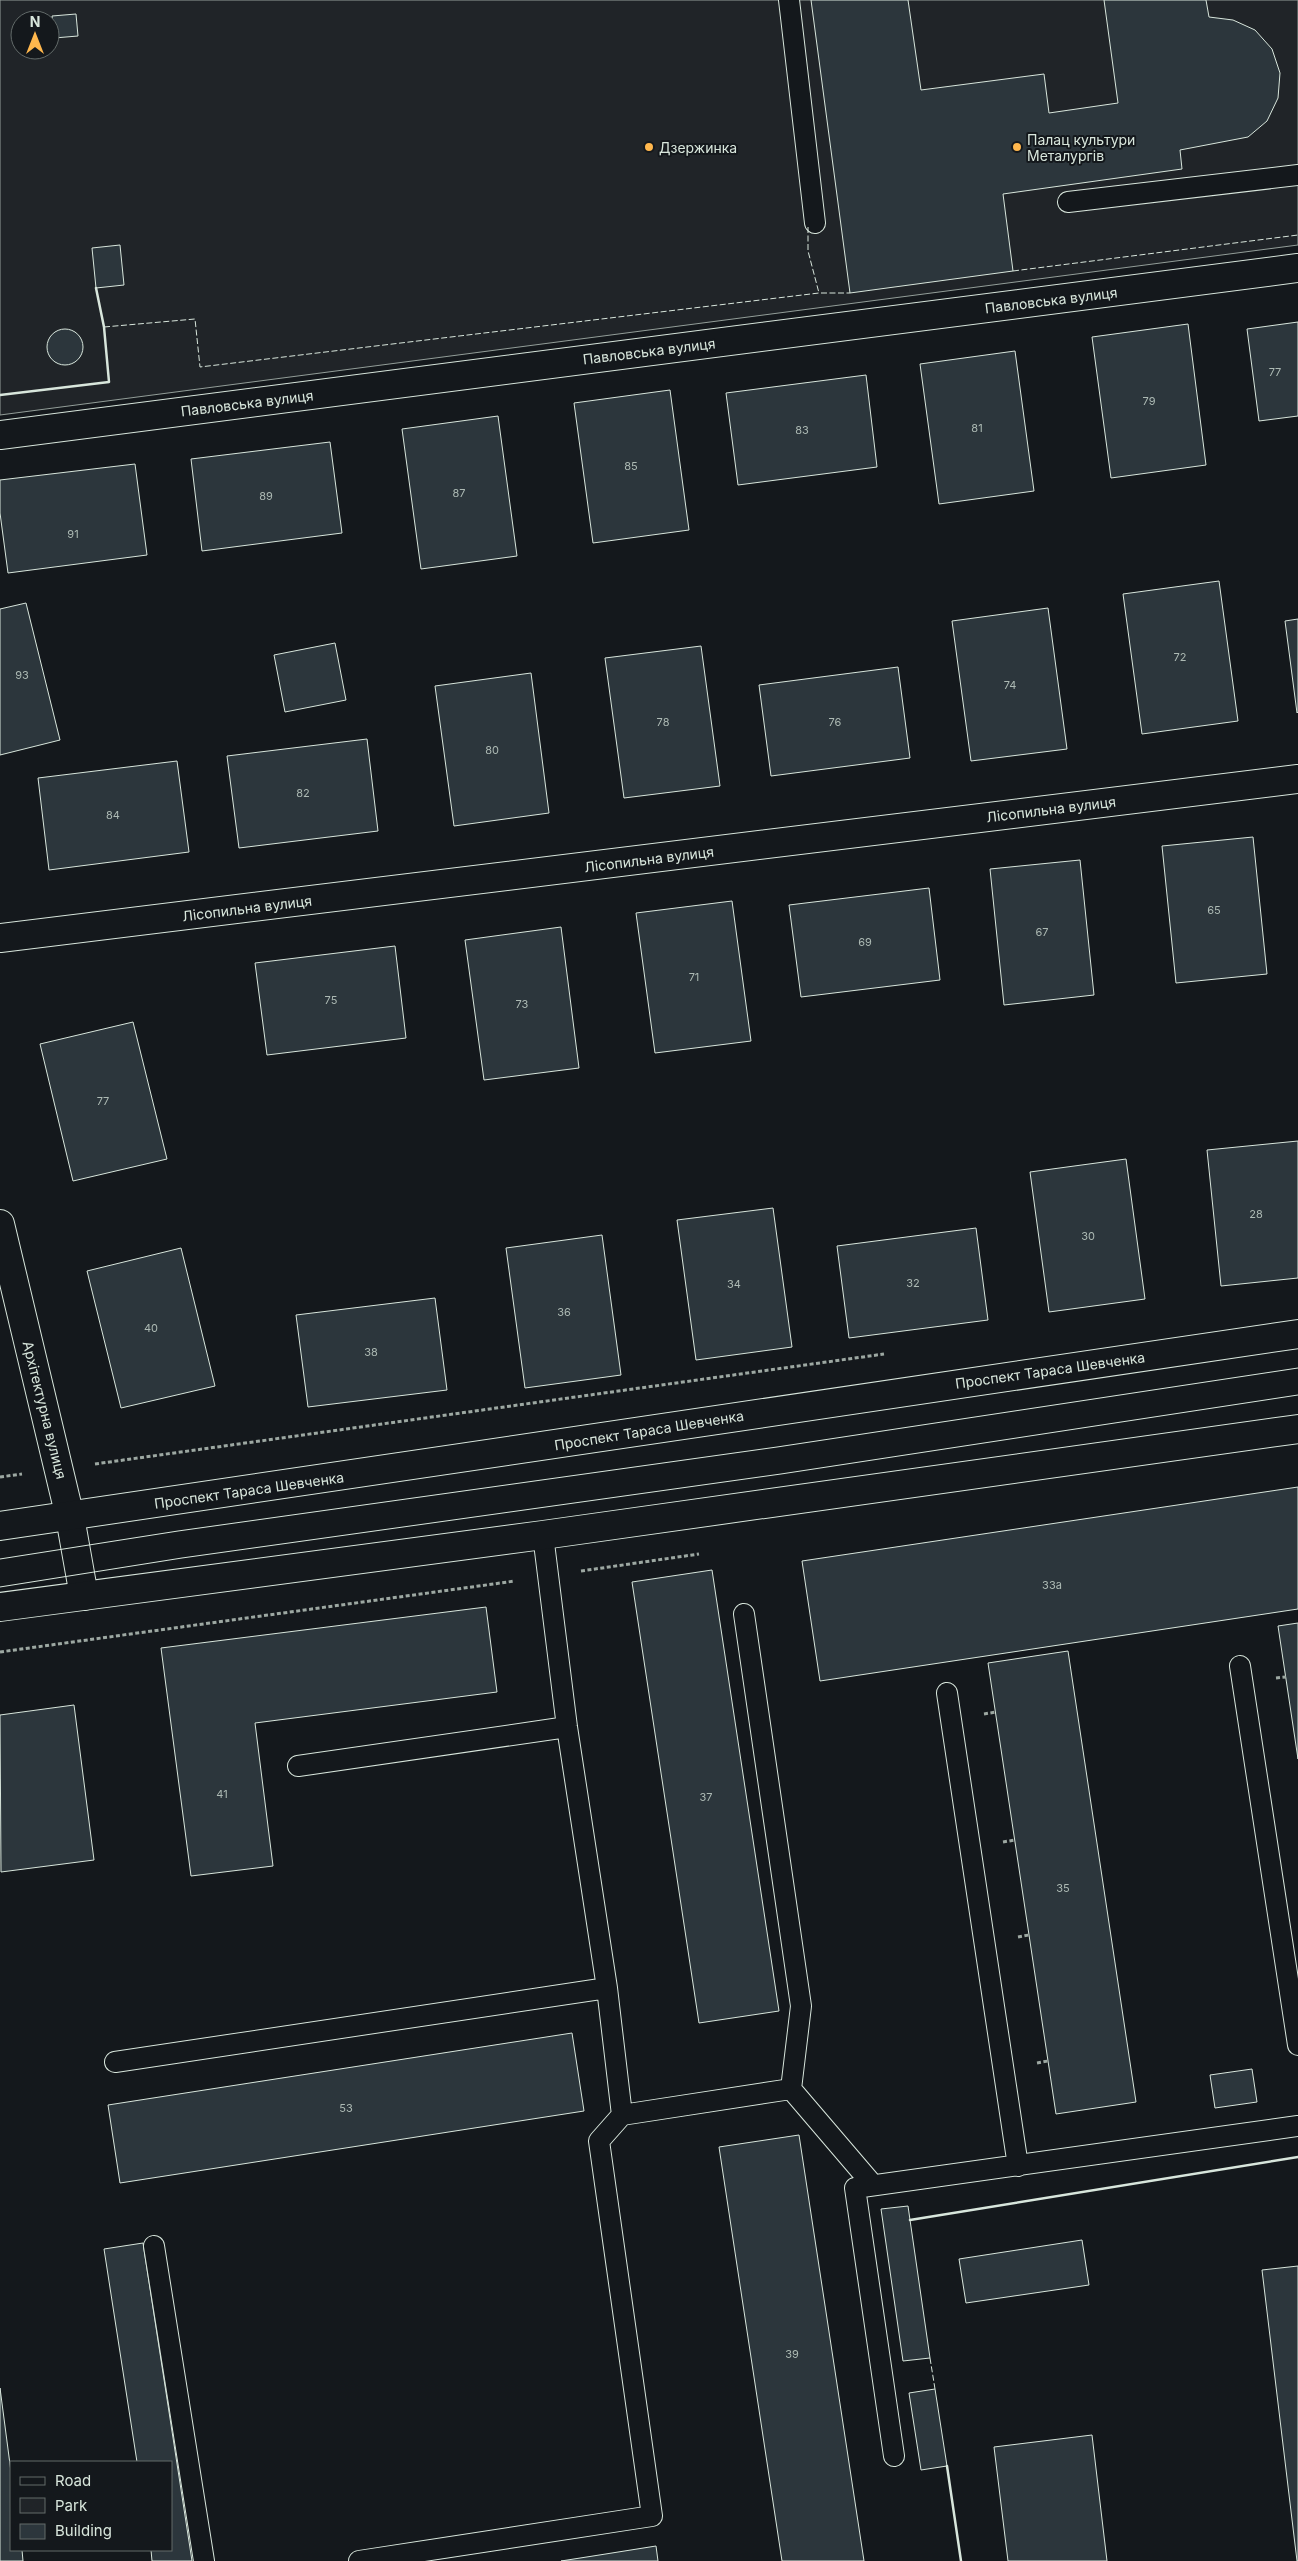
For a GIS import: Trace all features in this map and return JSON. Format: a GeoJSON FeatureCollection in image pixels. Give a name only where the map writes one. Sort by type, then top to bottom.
{"type":"FeatureCollection","features":[{"type":"Feature","properties":{"kind":"street","name":"Павловська вулиця"},"geometry":{"type":"LineString","coordinates":[[0,435],[1298,268]]}},
{"type":"Feature","properties":{"kind":"street","name":"Лісопильна вулиця"},"geometry":{"type":"LineString","coordinates":[[0,938],[1298,779]]}},
{"type":"Feature","properties":{"kind":"street","name":"Архітектурна вулиця"},"geometry":{"type":"LineString","coordinates":[[0,1224],[70,1517],[84,1596]]}},
{"type":"Feature","properties":{"kind":"street","name":"Проспект Тараса Шевченка"},"geometry":{"type":"LineString","coordinates":[[0,1526],[1298,1334]]}},
{"type":"Feature","properties":{"kind":"street"},"geometry":{"type":"LineString","coordinates":[[0,1607],[543,1536],[1298,1429]]}},
{"type":"Feature","properties":{"kind":"lane"},"geometry":{"type":"LineString","coordinates":[[789,0],[815,223]]}},
{"type":"Feature","properties":{"kind":"lane"},"geometry":{"type":"LineString","coordinates":[[1068,202],[1298,175]]}},
{"type":"Feature","properties":{"kind":"lane"},"geometry":{"type":"LineString","coordinates":[[543,1536],[566,1726],[607,1988],[622,2115]]}},
{"type":"Feature","properties":{"kind":"lane"},"geometry":{"type":"LineString","coordinates":[[744,1614],[801,2006],[791,2089],[873,2185]]}},
{"type":"Feature","properties":{"kind":"lane"},"geometry":{"type":"LineString","coordinates":[[1240,1666],[1298,2045]]}},
{"type":"Feature","properties":{"kind":"lane"},"geometry":{"type":"LineString","coordinates":[[947,1694],[1018,2166]]}},
{"type":"Feature","properties":{"kind":"lane"},"geometry":{"type":"LineString","coordinates":[[298,1766],[566,1726]]}},
{"type":"Feature","properties":{"kind":"lane"},"geometry":{"type":"LineString","coordinates":[[115,2062],[607,1988]]}},
{"type":"Feature","properties":{"kind":"lane"},"geometry":{"type":"LineString","coordinates":[[359,2561],[652,2516],[599,2141],[622,2115],[791,2089]]}},
{"type":"Feature","properties":{"kind":"lane"},"geometry":{"type":"LineString","coordinates":[[894,2456],[855,2188],[1298,2126]]}},
{"type":"Feature","properties":{"kind":"lane"},"geometry":{"type":"LineString","coordinates":[[154,2246],[204,2561]]}},
{"type":"Feature","properties":{"kind":"path"},"geometry":{"type":"LineString","coordinates":[[0,1477],[885,1354]]}},
{"type":"Feature","properties":{"kind":"green space","name":"Дзержинка"},"geometry":{"type":"Polygon","coordinates":[[[0,0],[1298,0],[1298,245],[0,415],[0,0]]]}},
{"type":"Feature","properties":{"kind":"building","name":"Палац культури Металургів"},"geometry":{"type":"Polygon","coordinates":[[[811,0],[908,0],[921,90],[1044,74],[1049,113],[1118,103],[1104,0],[1206,0],[1209,17],[1233,20],[1255,30],[1272,49],[1280,73],[1278,98],[1267,121],[1248,137],[1180,150],[1182,169],[1003,194],[1013,271],[850,293],[811,0]]]}},
{"type":"Feature","properties":{"kind":"building"},"geometry":{"type":"Polygon","coordinates":[[[76,14],[78,36],[60,38],[60,15],[76,14]]]}},
{"type":"Feature","properties":{"kind":"building"},"geometry":{"type":"Polygon","coordinates":[[[120,245],[124,285],[96,288],[92,248],[120,245]]]}},
{"type":"Feature","properties":{"kind":"building"},"geometry":{"type":"Polygon","coordinates":[[[1298,322],[1298,416],[1259,421],[1247,329],[1298,322]]]}},
{"type":"Feature","properties":{"kind":"building"},"geometry":{"type":"Polygon","coordinates":[[[1188,324],[1206,465],[1111,478],[1092,337],[1188,324]]]}},
{"type":"Feature","properties":{"kind":"building"},"geometry":{"type":"Polygon","coordinates":[[[65,329],[72,330],[78,334],[82,340],[82,354],[78,360],[72,364],[65,365],[58,364],[52,360],[48,354],[47,347],[48,340],[52,334],[58,330],[65,329]]]}},
{"type":"Feature","properties":{"kind":"building"},"geometry":{"type":"Polygon","coordinates":[[[1015,351],[1034,491],[939,504],[920,364],[1015,351]]]}},
{"type":"Feature","properties":{"kind":"building"},"geometry":{"type":"Polygon","coordinates":[[[866,375],[877,467],[738,485],[726,393],[866,375]]]}},
{"type":"Feature","properties":{"kind":"building"},"geometry":{"type":"Polygon","coordinates":[[[670,390],[689,530],[593,543],[574,403],[670,390]]]}},
{"type":"Feature","properties":{"kind":"building"},"geometry":{"type":"Polygon","coordinates":[[[498,416],[517,556],[421,569],[402,429],[498,416]]]}},
{"type":"Feature","properties":{"kind":"building"},"geometry":{"type":"Polygon","coordinates":[[[330,442],[342,533],[202,551],[191,459],[330,442]]]}},
{"type":"Feature","properties":{"kind":"building"},"geometry":{"type":"Polygon","coordinates":[[[135,464],[147,555],[8,573],[0,513],[0,480],[135,464]]]}},
{"type":"Feature","properties":{"kind":"building"},"geometry":{"type":"Polygon","coordinates":[[[1219,581],[1238,721],[1142,734],[1123,594],[1219,581]]]}},
{"type":"Feature","properties":{"kind":"building"},"geometry":{"type":"Polygon","coordinates":[[[26,603],[60,740],[0,755],[0,609],[26,603]]]}},
{"type":"Feature","properties":{"kind":"building"},"geometry":{"type":"Polygon","coordinates":[[[1048,608],[1067,749],[971,761],[952,621],[1048,608]]]}},
{"type":"Feature","properties":{"kind":"building"},"geometry":{"type":"Polygon","coordinates":[[[1298,619],[1298,712],[1297,713],[1285,621],[1298,619]]]}},
{"type":"Feature","properties":{"kind":"building"},"geometry":{"type":"Polygon","coordinates":[[[335,643],[346,700],[285,712],[274,655],[335,643]]]}},
{"type":"Feature","properties":{"kind":"building"},"geometry":{"type":"Polygon","coordinates":[[[701,646],[720,786],[624,798],[605,658],[701,646]]]}},
{"type":"Feature","properties":{"kind":"building"},"geometry":{"type":"Polygon","coordinates":[[[898,667],[910,758],[771,776],[759,685],[898,667]]]}},
{"type":"Feature","properties":{"kind":"building"},"geometry":{"type":"Polygon","coordinates":[[[531,673],[549,813],[454,826],[435,686],[531,673]]]}},
{"type":"Feature","properties":{"kind":"building"},"geometry":{"type":"Polygon","coordinates":[[[367,739],[378,831],[239,848],[227,756],[367,739]]]}},
{"type":"Feature","properties":{"kind":"building"},"geometry":{"type":"Polygon","coordinates":[[[177,761],[189,852],[49,870],[38,778],[177,761]]]}},
{"type":"Feature","properties":{"kind":"building"},"geometry":{"type":"Polygon","coordinates":[[[1253,837],[1267,974],[1176,983],[1162,846],[1253,837]]]}},
{"type":"Feature","properties":{"kind":"building"},"geometry":{"type":"Polygon","coordinates":[[[1080,860],[1094,995],[1004,1005],[990,869],[1080,860]]]}},
{"type":"Feature","properties":{"kind":"building"},"geometry":{"type":"Polygon","coordinates":[[[929,888],[940,980],[801,997],[789,905],[929,888]]]}},
{"type":"Feature","properties":{"kind":"building"},"geometry":{"type":"Polygon","coordinates":[[[732,901],[751,1041],[655,1053],[636,913],[732,901]]]}},
{"type":"Feature","properties":{"kind":"building"},"geometry":{"type":"Polygon","coordinates":[[[561,927],[579,1068],[484,1080],[465,940],[561,927]]]}},
{"type":"Feature","properties":{"kind":"building"},"geometry":{"type":"Polygon","coordinates":[[[395,946],[406,1038],[267,1055],[255,963],[395,946]]]}},
{"type":"Feature","properties":{"kind":"building"},"geometry":{"type":"Polygon","coordinates":[[[133,1022],[167,1159],[73,1181],[40,1044],[133,1022]]]}},
{"type":"Feature","properties":{"kind":"building"},"geometry":{"type":"Polygon","coordinates":[[[1298,1141],[1298,1278],[1221,1286],[1207,1150],[1298,1141]]]}},
{"type":"Feature","properties":{"kind":"building"},"geometry":{"type":"Polygon","coordinates":[[[1126,1159],[1145,1299],[1049,1312],[1030,1172],[1126,1159]]]}},
{"type":"Feature","properties":{"kind":"building"},"geometry":{"type":"Polygon","coordinates":[[[773,1208],[792,1347],[696,1360],[677,1220],[773,1208]]]}},
{"type":"Feature","properties":{"kind":"building"},"geometry":{"type":"Polygon","coordinates":[[[976,1228],[988,1320],[849,1338],[837,1246],[976,1228]]]}},
{"type":"Feature","properties":{"kind":"building"},"geometry":{"type":"Polygon","coordinates":[[[602,1235],[621,1375],[525,1388],[506,1248],[602,1235]]]}},
{"type":"Feature","properties":{"kind":"building"},"geometry":{"type":"Polygon","coordinates":[[[181,1248],[215,1386],[121,1408],[87,1271],[181,1248]]]}},
{"type":"Feature","properties":{"kind":"building"},"geometry":{"type":"Polygon","coordinates":[[[435,1298],[447,1390],[308,1407],[296,1315],[435,1298]]]}},
{"type":"Feature","properties":{"kind":"building"},"geometry":{"type":"Polygon","coordinates":[[[1298,1487],[1298,1609],[820,1681],[802,1561],[1298,1487]]]}},
{"type":"Feature","properties":{"kind":"building"},"geometry":{"type":"Polygon","coordinates":[[[712,1570],[779,2011],[699,2023],[632,1582],[712,1570]]]}},
{"type":"Feature","properties":{"kind":"building"},"geometry":{"type":"Polygon","coordinates":[[[486,1607],[497,1692],[255,1723],[273,1866],[191,1876],[161,1648],[486,1607]]]}},
{"type":"Feature","properties":{"kind":"building"},"geometry":{"type":"Polygon","coordinates":[[[1298,1623],[1298,1759],[1278,1626],[1298,1623]]]}},
{"type":"Feature","properties":{"kind":"building"},"geometry":{"type":"Polygon","coordinates":[[[1068,1651],[1136,2102],[1056,2114],[988,1663],[1068,1651]]]}},
{"type":"Feature","properties":{"kind":"building"},"geometry":{"type":"Polygon","coordinates":[[[74,1705],[94,1860],[1,1872],[0,1715],[74,1705]]]}},
{"type":"Feature","properties":{"kind":"building"},"geometry":{"type":"Polygon","coordinates":[[[572,2033],[584,2111],[120,2183],[108,2105],[572,2033]]]}},
{"type":"Feature","properties":{"kind":"building"},"geometry":{"type":"Polygon","coordinates":[[[1252,2069],[1257,2102],[1215,2108],[1210,2075],[1252,2069]]]}},
{"type":"Feature","properties":{"kind":"building"},"geometry":{"type":"Polygon","coordinates":[[[799,2135],[864,2561],[782,2561],[719,2147],[799,2135]]]}},
{"type":"Feature","properties":{"kind":"building"},"geometry":{"type":"Polygon","coordinates":[[[908,2206],[930,2358],[903,2361],[881,2209],[908,2206]]]}},
{"type":"Feature","properties":{"kind":"building"},"geometry":{"type":"Polygon","coordinates":[[[1082,2240],[1089,2285],[966,2303],[959,2259],[1082,2240]]]}},
{"type":"Feature","properties":{"kind":"building"},"geometry":{"type":"Polygon","coordinates":[[[143,2243],[192,2561],[152,2561],[151,2551],[172,2551],[172,2461],[137,2461],[104,2249],[143,2243]]]}},
{"type":"Feature","properties":{"kind":"building"},"geometry":{"type":"Polygon","coordinates":[[[1298,2266],[1298,2561],[1297,2561],[1262,2270],[1298,2266]]]}},
{"type":"Feature","properties":{"kind":"building"},"geometry":{"type":"Polygon","coordinates":[[[0,2388],[10,2464],[10,2551],[22,2551],[23,2561],[0,2561],[0,2388]]]}},
{"type":"Feature","properties":{"kind":"building"},"geometry":{"type":"Polygon","coordinates":[[[935,2389],[947,2466],[921,2470],[909,2393],[935,2389]]]}},
{"type":"Feature","properties":{"kind":"building"},"geometry":{"type":"Polygon","coordinates":[[[1092,2435],[1107,2561],[1008,2561],[994,2447],[1092,2435]]]}},
{"type":"Feature","properties":{"kind":"building"},"geometry":{"type":"Polygon","coordinates":[[[656,2546],[658,2561],[561,2561],[593,2556],[656,2546]]]}},
{"type":"Feature","properties":{"kind":"tram line"},"geometry":{"type":"LineString","coordinates":[[0,1559],[178,1531],[777,1447],[1298,1368]]}},
{"type":"Feature","properties":{"kind":"tram line"},"geometry":{"type":"LineString","coordinates":[[0,1587],[182,1558],[781,1474],[1298,1395]]}},
{"type":"Feature","properties":{"kind":"fence"},"geometry":{"type":"LineString","coordinates":[[808,227],[808,251],[819,293]]}},
{"type":"Feature","properties":{"kind":"fence"},"geometry":{"type":"LineString","coordinates":[[1013,271],[1298,235]]}},
{"type":"Feature","properties":{"kind":"fence"},"geometry":{"type":"LineString","coordinates":[[104,327],[195,319],[200,367],[819,293],[850,293]]}},
{"type":"Feature","properties":{"kind":"fence"},"geometry":{"type":"LineString","coordinates":[[930,2358],[935,2389]]}},
{"type":"Feature","properties":{"kind":"wall"},"geometry":{"type":"LineString","coordinates":[[0,395],[109,382],[104,327],[96,288]]}},
{"type":"Feature","properties":{"kind":"wall"},"geometry":{"type":"LineString","coordinates":[[910,2220],[1298,2157]]}},
{"type":"Feature","properties":{"kind":"wall"},"geometry":{"type":"LineString","coordinates":[[947,2466],[961,2561]]}},
{"type":"Feature","properties":{"kind":"place","name":"Дзержинка"},"geometry":{"type":"Point","coordinates":[649,147]}},
{"type":"Feature","properties":{"kind":"place","name":"Палац культури Металургів"},"geometry":{"type":"Point","coordinates":[1017,147]}}]}
